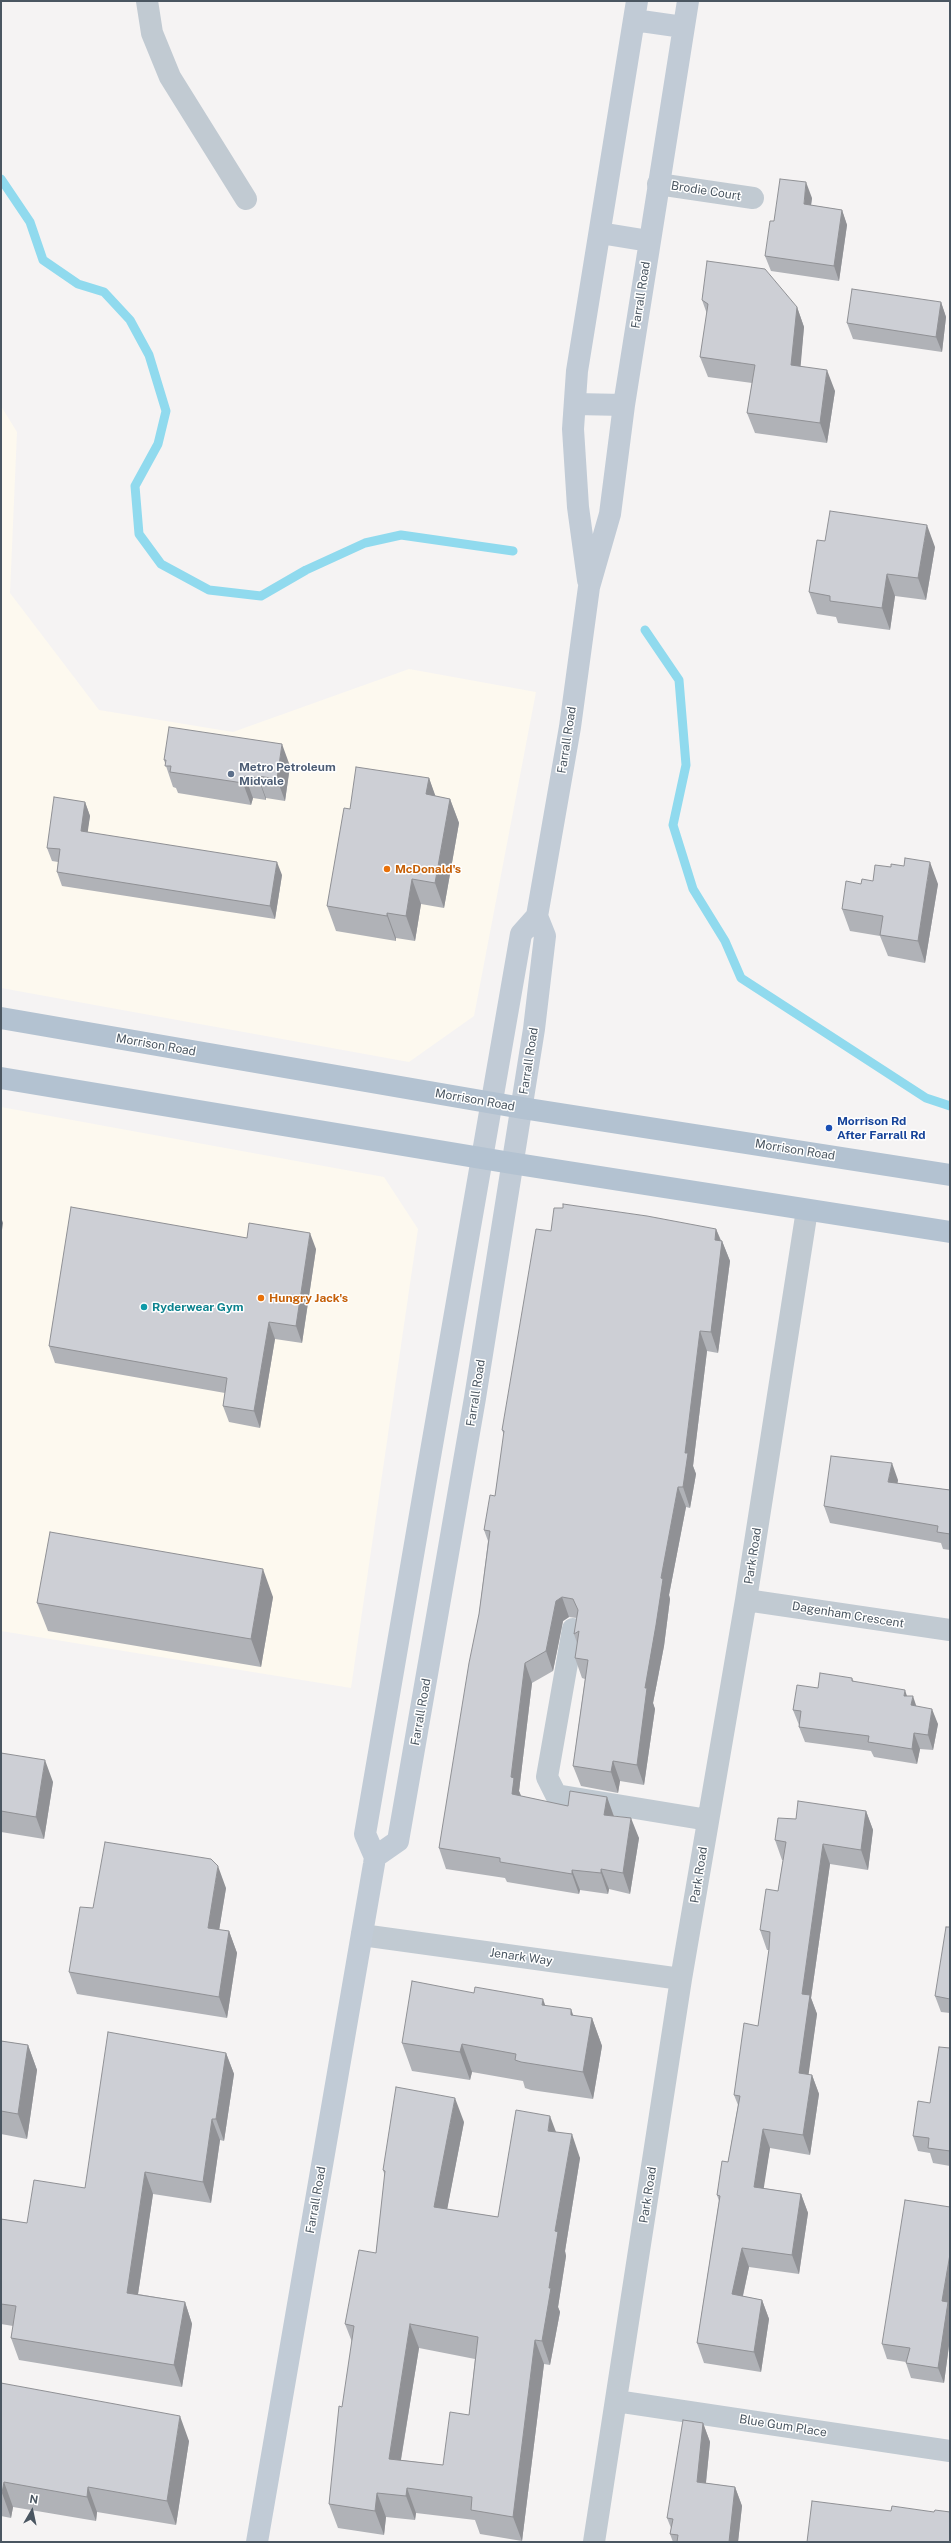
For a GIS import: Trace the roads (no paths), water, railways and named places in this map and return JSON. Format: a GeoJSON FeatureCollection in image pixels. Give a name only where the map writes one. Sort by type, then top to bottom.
{"type":"FeatureCollection","features":[{"type":"Feature","properties":{"kind":"main road","name":"Farrall Road"},"geometry":{"type":"LineString","coordinates":[[257,2542],[375,1857],[398,1841],[475,1398],[511,1163],[522,1108],[545,936],[537,916],[570,727],[588,587],[610,514],[624,405],[688,1]]}},
{"type":"Feature","properties":{"kind":"main road","name":"Farrall Road"},"geometry":{"type":"LineString","coordinates":[[588,587],[578,507],[573,429],[577,371],[636,10]]}},
{"type":"Feature","properties":{"kind":"main road"},"geometry":{"type":"LineString","coordinates":[[636,10],[684,27]]}},
{"type":"Feature","properties":{"kind":"main road"},"geometry":{"type":"LineString","coordinates":[[600,233],[649,241]]}},
{"type":"Feature","properties":{"kind":"main road"},"geometry":{"type":"LineString","coordinates":[[575,404],[624,405]]}},
{"type":"Feature","properties":{"kind":"main road"},"geometry":{"type":"LineString","coordinates":[[375,1857],[365,1834],[521,934],[537,916]]}},
{"type":"Feature","properties":{"kind":"main road","name":"Morrison Road"},"geometry":{"type":"LineString","coordinates":[[1,1018],[522,1108],[950,1175]]}},
{"type":"Feature","properties":{"kind":"main road"},"geometry":{"type":"LineString","coordinates":[[1,1078],[511,1163],[950,1232]]}},
{"type":"Feature","properties":{"kind":"street"},"geometry":{"type":"LineString","coordinates":[[147,1],[152,33],[170,77],[246,199]]}},
{"type":"Feature","properties":{"kind":"street","name":"Brodie Court"},"geometry":{"type":"LineString","coordinates":[[658,184],[753,198]]}},
{"type":"Feature","properties":{"kind":"street","name":"Park Road"},"geometry":{"type":"LineString","coordinates":[[594,2542],[681,1979],[746,1600],[807,1210]]}},
{"type":"Feature","properties":{"kind":"street","name":"Dagenham Crescent"},"geometry":{"type":"LineString","coordinates":[[746,1600],[950,1630]]}},
{"type":"Feature","properties":{"kind":"street"},"geometry":{"type":"LineString","coordinates":[[573,1629],[547,1777],[556,1795],[708,1820]]}},
{"type":"Feature","properties":{"kind":"street","name":"Jenark Way"},"geometry":{"type":"LineString","coordinates":[[362,1935],[681,1979]]}},
{"type":"Feature","properties":{"kind":"street","name":"Blue Gum Place"},"geometry":{"type":"LineString","coordinates":[[616,2401],[950,2451]]}},
{"type":"Feature","properties":{"kind":"waterway"},"geometry":{"type":"LineString","coordinates":[[1,179],[30,222],[43,260],[78,284],[104,292],[130,320],[149,355],[166,411],[158,444],[135,486],[139,534],[161,564],[209,590],[261,596],[306,570],[365,543],[401,535],[513,551]]}},
{"type":"Feature","properties":{"kind":"waterway"},"geometry":{"type":"LineString","coordinates":[[645,630],[679,680],[686,765],[673,825],[693,889],[725,941],[741,978],[926,1098],[950,1106]]}},
{"type":"Feature","properties":{"kind":"place","name":"Metro Petroleum Midvale"},"geometry":{"type":"Point","coordinates":[231,774]}},
{"type":"Feature","properties":{"kind":"place","name":"McDonald's"},"geometry":{"type":"Point","coordinates":[387,869]}},
{"type":"Feature","properties":{"kind":"place","name":"Morrison Rd After Farrall Rd"},"geometry":{"type":"Point","coordinates":[829,1128]}},
{"type":"Feature","properties":{"kind":"place","name":"Hungry Jack's"},"geometry":{"type":"Point","coordinates":[261,1298]}},
{"type":"Feature","properties":{"kind":"place","name":"Ryderwear Gym"},"geometry":{"type":"Point","coordinates":[144,1307]}}]}
